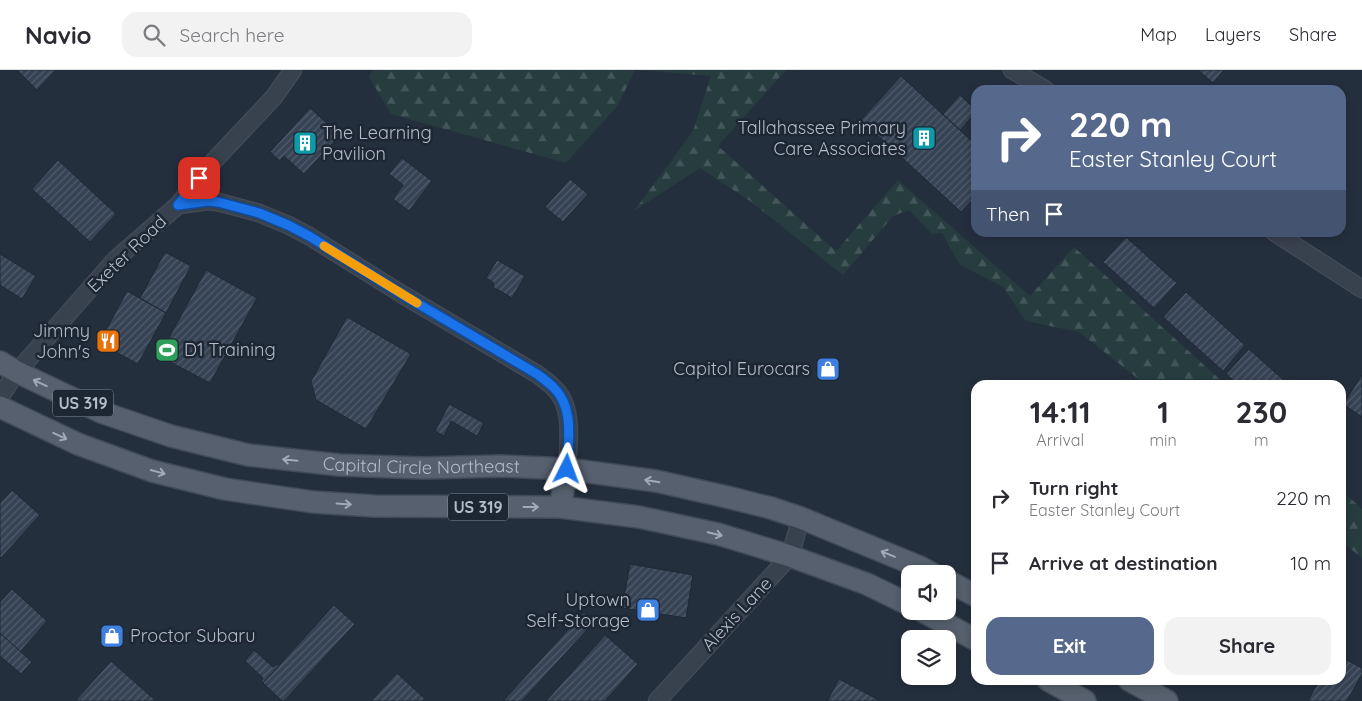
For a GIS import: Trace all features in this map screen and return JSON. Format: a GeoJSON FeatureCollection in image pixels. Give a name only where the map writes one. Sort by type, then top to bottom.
{"type":"FeatureCollection","features":[{"type":"Feature","properties":{"kind":"main road","name":"Capital Circle Northeast"},"geometry":{"type":"LineString","coordinates":[[9,367],[101,412],[171,436],[248,455],[339,465],[423,468],[501,466],[567,469],[665,483],[771,508],[801,518],[915,565]]}},
{"type":"Feature","properties":{"kind":"main road","name":"US 319"},"geometry":{"type":"LineString","coordinates":[[0,407],[86,447],[152,471],[225,489],[313,502],[374,506],[560,508],[648,519],[718,534],[790,556],[866,584],[901,601]]}},
{"type":"Feature","properties":{"kind":"main road"},"geometry":{"type":"LineString","coordinates":[[560,508],[567,469]]}},
{"type":"Feature","properties":{"kind":"main road"},"geometry":{"type":"LineString","coordinates":[[956,585],[971,593]]}},
{"type":"Feature","properties":{"kind":"main road"},"geometry":{"type":"LineString","coordinates":[[939,620],[971,637]]}},
{"type":"Feature","properties":{"kind":"main road"},"geometry":{"type":"LineString","coordinates":[[1057,685],[1085,701]]}},
{"type":"Feature","properties":{"kind":"main road"},"geometry":{"type":"LineString","coordinates":[[1138,685],[1167,701]]}},
{"type":"Feature","properties":{"kind":"street"},"geometry":{"type":"LineString","coordinates":[[178,205],[210,165],[274,98],[293,70]]}},
{"type":"Feature","properties":{"kind":"street"},"geometry":{"type":"LineString","coordinates":[[1012,70],[1038,85]]}},
{"type":"Feature","properties":{"kind":"street","name":"Exeter Road"},"geometry":{"type":"LineString","coordinates":[[0,397],[9,367],[115,260],[178,205],[208,201],[218,202],[259,213],[309,236],[405,296],[537,374],[554,388],[565,404],[569,424],[567,469]]}},
{"type":"Feature","properties":{"kind":"street"},"geometry":{"type":"LineString","coordinates":[[1282,237],[1362,289]]}},
{"type":"Feature","properties":{"kind":"street","name":"Alexis Lane"},"geometry":{"type":"LineString","coordinates":[[657,701],[790,556],[801,518]]}},
{"type":"Feature","properties":{"kind":"green space"},"geometry":{"type":"Polygon","coordinates":[[[373,70],[635,70],[618,105],[566,163],[391,114],[369,77],[373,70]]]}},
{"type":"Feature","properties":{"kind":"green space"},"geometry":{"type":"Polygon","coordinates":[[[641,70],[786,70],[718,146],[836,251],[898,180],[1030,296],[1074,247],[1220,380],[1140,380],[1079,332],[1026,321],[1003,287],[960,265],[942,233],[932,234],[909,210],[893,216],[843,275],[750,201],[700,168],[634,211],[693,131],[711,76],[641,70]]]}},
{"type":"Feature","properties":{"kind":"green space"},"geometry":{"type":"Polygon","coordinates":[[[1346,495],[1362,509],[1362,558],[1346,545],[1346,495]]]}},
{"type":"Feature","properties":{"kind":"building"},"geometry":{"type":"Polygon","coordinates":[[[17,70],[56,70],[37,90],[17,70]]]}},
{"type":"Feature","properties":{"kind":"building"},"geometry":{"type":"Polygon","coordinates":[[[1198,70],[1224,70],[1213,83],[1198,70]]]}},
{"type":"Feature","properties":{"kind":"building","name":"Tallahassee Primary Care Associates"},"geometry":{"type":"Polygon","coordinates":[[[901,76],[971,140],[971,201],[961,212],[861,120],[901,76]]]}},
{"type":"Feature","properties":{"kind":"building"},"geometry":{"type":"Polygon","coordinates":[[[960,95],[971,105],[971,118],[960,130],[943,114],[960,95]]]}},
{"type":"Feature","properties":{"kind":"building","name":"The Learning Pavilion"},"geometry":{"type":"Polygon","coordinates":[[[310,108],[340,135],[304,174],[284,156],[280,161],[270,152],[310,108]]]}},
{"type":"Feature","properties":{"kind":"building"},"geometry":{"type":"Polygon","coordinates":[[[402,158],[432,181],[409,211],[393,199],[403,185],[389,174],[402,158]]]}},
{"type":"Feature","properties":{"kind":"building"},"geometry":{"type":"Polygon","coordinates":[[[58,160],[116,214],[90,242],[32,189],[58,160]]]}},
{"type":"Feature","properties":{"kind":"building"},"geometry":{"type":"Polygon","coordinates":[[[570,179],[588,194],[563,222],[545,207],[570,179]]]}},
{"type":"Feature","properties":{"kind":"building"},"geometry":{"type":"Polygon","coordinates":[[[1126,237],[1177,283],[1154,308],[1103,262],[1126,237]]]}},
{"type":"Feature","properties":{"kind":"building"},"geometry":{"type":"Polygon","coordinates":[[[165,252],[191,266],[166,313],[140,298],[165,252]]]}},
{"type":"Feature","properties":{"kind":"building"},"geometry":{"type":"Polygon","coordinates":[[[0,254],[36,276],[22,299],[0,285],[0,254]]]}},
{"type":"Feature","properties":{"kind":"building"},"geometry":{"type":"Polygon","coordinates":[[[497,260],[525,276],[512,298],[493,287],[494,283],[486,278],[497,260]]]}},
{"type":"Feature","properties":{"kind":"building"},"geometry":{"type":"Polygon","coordinates":[[[206,270],[257,298],[210,383],[159,356],[206,270]]]}},
{"type":"Feature","properties":{"kind":"building"},"geometry":{"type":"Polygon","coordinates":[[[127,291],[166,313],[138,364],[99,343],[127,291]]]}},
{"type":"Feature","properties":{"kind":"building"},"geometry":{"type":"Polygon","coordinates":[[[1186,292],[1245,345],[1223,371],[1163,317],[1186,292]]]}},
{"type":"Feature","properties":{"kind":"building"},"geometry":{"type":"Polygon","coordinates":[[[347,317],[411,354],[366,429],[316,400],[311,381],[347,317]]]}},
{"type":"Feature","properties":{"kind":"building"},"geometry":{"type":"Polygon","coordinates":[[[1249,349],[1283,380],[1233,380],[1226,374],[1249,349]]]}},
{"type":"Feature","properties":{"kind":"building"},"geometry":{"type":"Polygon","coordinates":[[[1362,375],[1362,417],[1346,406],[1346,399],[1362,375]]]}},
{"type":"Feature","properties":{"kind":"building"},"geometry":{"type":"Polygon","coordinates":[[[449,404],[484,423],[477,436],[451,421],[444,436],[435,431],[449,404]]]}},
{"type":"Feature","properties":{"kind":"building"},"geometry":{"type":"Polygon","coordinates":[[[12,490],[40,515],[1,558],[0,503],[12,490]]]}},
{"type":"Feature","properties":{"kind":"building"},"geometry":{"type":"Polygon","coordinates":[[[630,564],[693,575],[686,618],[622,608],[630,564]]]}},
{"type":"Feature","properties":{"kind":"building"},"geometry":{"type":"Polygon","coordinates":[[[12,589],[47,621],[20,652],[0,633],[0,602],[12,589]]]}},
{"type":"Feature","properties":{"kind":"building"},"geometry":{"type":"Polygon","coordinates":[[[334,605],[355,624],[282,701],[263,683],[334,605]]]}},
{"type":"Feature","properties":{"kind":"building"},"geometry":{"type":"Polygon","coordinates":[[[584,612],[594,622],[522,701],[503,701],[584,612]]]}},
{"type":"Feature","properties":{"kind":"building"},"geometry":{"type":"Polygon","coordinates":[[[0,633],[32,662],[21,674],[0,656],[0,633]]]}},
{"type":"Feature","properties":{"kind":"building"},"geometry":{"type":"Polygon","coordinates":[[[605,635],[638,664],[605,701],[546,701],[605,635]]]}},
{"type":"Feature","properties":{"kind":"building"},"geometry":{"type":"Polygon","coordinates":[[[254,650],[273,667],[277,664],[279,666],[263,683],[261,681],[263,678],[245,661],[254,650]]]}},
{"type":"Feature","properties":{"kind":"building"},"geometry":{"type":"Polygon","coordinates":[[[1346,660],[1362,668],[1362,674],[1347,701],[1308,701],[1316,685],[1346,685],[1346,660]]]}},
{"type":"Feature","properties":{"kind":"building"},"geometry":{"type":"Polygon","coordinates":[[[111,661],[155,700],[75,701],[111,661]]]}},
{"type":"Feature","properties":{"kind":"building"},"geometry":{"type":"Polygon","coordinates":[[[397,673],[425,699],[423,701],[371,701],[397,673]]]}},
{"type":"Feature","properties":{"kind":"building"},"geometry":{"type":"Polygon","coordinates":[[[839,679],[877,699],[876,701],[827,701],[839,679]]]}},
{"type":"Feature","properties":{"kind":"slow traffic"},"geometry":{"type":"LineString","coordinates":[[324,246],[417,303]]}},
{"type":"Feature","properties":{"kind":"place","name":"Tallahassee Primary Care Associates"},"geometry":{"type":"Point","coordinates":[924,138]}},
{"type":"Feature","properties":{"kind":"place","name":"The Learning Pavilion"},"geometry":{"type":"Point","coordinates":[305,143]}},
{"type":"Feature","properties":{"kind":"place","name":"Jimmy John's"},"geometry":{"type":"Point","coordinates":[108,341]}},
{"type":"Feature","properties":{"kind":"place","name":"D1 Training"},"geometry":{"type":"Point","coordinates":[167,350]}},
{"type":"Feature","properties":{"kind":"place","name":"Capitol Eurocars"},"geometry":{"type":"Point","coordinates":[828,369]}},
{"type":"Feature","properties":{"kind":"place","name":"Uptown Self-Storage"},"geometry":{"type":"Point","coordinates":[648,610]}},
{"type":"Feature","properties":{"kind":"place","name":"Proctor Subaru"},"geometry":{"type":"Point","coordinates":[112,636]}},
{"type":"Feature","properties":{"kind":"route"},"geometry":{"type":"LineString","coordinates":[[199,178],[178,205],[208,201],[218,202],[259,213],[288,225],[537,374],[554,388],[565,404],[569,424],[567,469]]}}]}
